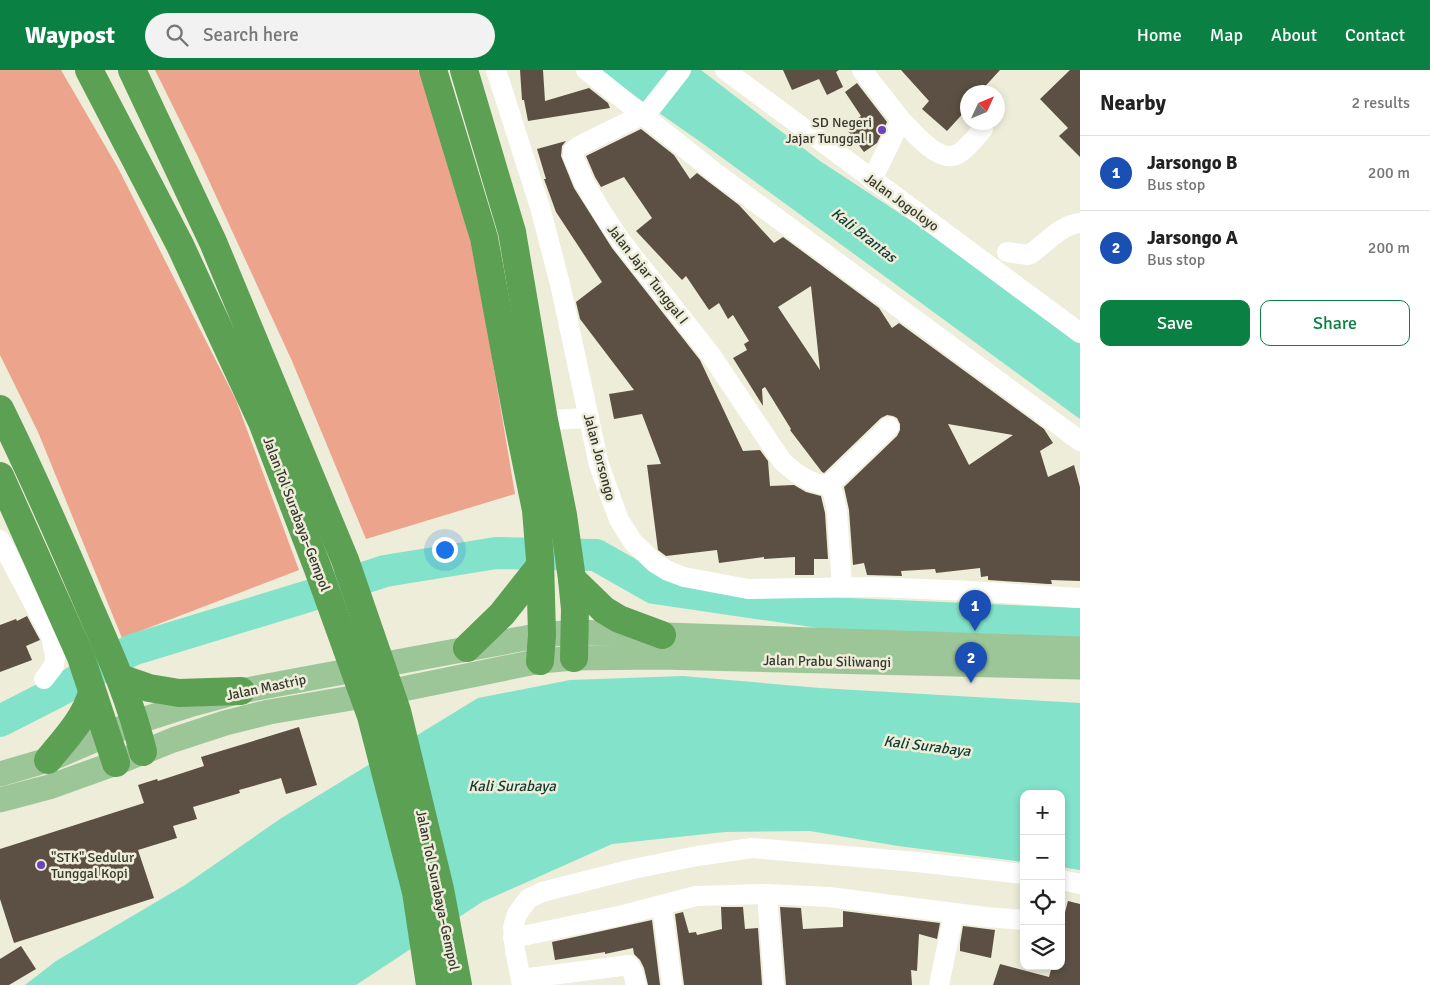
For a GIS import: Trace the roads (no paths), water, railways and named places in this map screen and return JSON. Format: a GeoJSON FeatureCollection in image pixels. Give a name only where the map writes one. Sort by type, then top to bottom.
{"type":"FeatureCollection","features":[{"type":"Feature","properties":{"kind":"highway","name":"Jalan Tol Surabaya–Gempol"},"geometry":{"type":"LineString","coordinates":[[89,70],[180,245],[262,422],[318,569],[371,716],[416,892],[430,985]]}},
{"type":"Feature","properties":{"kind":"highway","name":"Jalan Tol Surabaya–Gempol"},"geometry":{"type":"LineString","coordinates":[[132,70],[213,242],[344,560],[397,710],[440,888],[458,985]]}},
{"type":"Feature","properties":{"kind":"highway"},"geometry":{"type":"LineString","coordinates":[[433,70],[484,238],[531,421],[563,515],[571,574],[574,645]]}},
{"type":"Feature","properties":{"kind":"highway"},"geometry":{"type":"LineString","coordinates":[[464,70],[512,232],[531,421],[540,563],[541,648]]}},
{"type":"Feature","properties":{"kind":"highway"},"geometry":{"type":"LineString","coordinates":[[0,409],[48,509],[114,665],[136,722],[143,752]]}},
{"type":"Feature","properties":{"kind":"highway"},"geometry":{"type":"LineString","coordinates":[[0,476],[10,525],[81,657],[116,763]]}},
{"type":"Feature","properties":{"kind":"highway"},"geometry":{"type":"LineString","coordinates":[[10,525],[48,509]]}},
{"type":"Feature","properties":{"kind":"highway"},"geometry":{"type":"LineString","coordinates":[[467,648],[502,614],[540,563]]}},
{"type":"Feature","properties":{"kind":"highway"},"geometry":{"type":"LineString","coordinates":[[571,574],[604,610],[662,635]]}},
{"type":"Feature","properties":{"kind":"highway"},"geometry":{"type":"LineString","coordinates":[[114,665],[149,688],[179,692],[241,692]]}},
{"type":"Feature","properties":{"kind":"highway"},"geometry":{"type":"LineString","coordinates":[[48,760],[80,721],[88,706],[91,689]]}},
{"type":"Feature","properties":{"kind":"main road","name":"Jalan Prabu Siliwangi"},"geometry":{"type":"LineString","coordinates":[[574,645],[662,635],[1080,649]]}},
{"type":"Feature","properties":{"kind":"main road"},"geometry":{"type":"LineString","coordinates":[[541,648],[574,645]]}},
{"type":"Feature","properties":{"kind":"main road","name":"Jalan Prabu Siliwangi"},"geometry":{"type":"LineString","coordinates":[[574,645],[659,657],[1080,667]]}},
{"type":"Feature","properties":{"kind":"main road","name":"Jalan Mastrip"},"geometry":{"type":"LineString","coordinates":[[0,774],[48,760],[136,722],[189,705],[241,692],[467,648],[541,648]]}},
{"type":"Feature","properties":{"kind":"main road","name":"Jalan Mastrip"},"geometry":{"type":"LineString","coordinates":[[0,800],[49,786],[116,763],[173,740],[224,723],[269,712],[393,692],[541,648]]}},
{"type":"Feature","properties":{"kind":"street","name":"Jalan Jorsongo"},"geometry":{"type":"LineString","coordinates":[[496,70],[540,207],[560,284],[599,465],[619,520],[633,542],[655,562],[668,571],[684,577],[748,589],[874,587],[960,590],[1080,598]]}},
{"type":"Feature","properties":{"kind":"street"},"geometry":{"type":"LineString","coordinates":[[586,70],[645,114],[717,174],[1080,441]]}},
{"type":"Feature","properties":{"kind":"street","name":"Jalan Jajar Tunggal I"},"geometry":{"type":"LineString","coordinates":[[681,70],[645,114],[575,148],[573,156],[584,182],[621,241],[711,355],[782,461],[794,472],[819,485],[830,485]]}},
{"type":"Feature","properties":{"kind":"street","name":"Jalan Jogoloyo"},"geometry":{"type":"LineString","coordinates":[[725,70],[1080,333]]}},
{"type":"Feature","properties":{"kind":"street"},"geometry":{"type":"LineString","coordinates":[[862,70],[901,120],[933,150],[943,156],[961,153],[982,130]]}},
{"type":"Feature","properties":{"kind":"street"},"geometry":{"type":"LineString","coordinates":[[872,180],[901,120]]}},
{"type":"Feature","properties":{"kind":"street"},"geometry":{"type":"LineString","coordinates":[[1007,252],[1032,253],[1060,230],[1080,222]]}},
{"type":"Feature","properties":{"kind":"street"},"geometry":{"type":"LineString","coordinates":[[531,421],[589,418]]}},
{"type":"Feature","properties":{"kind":"street"},"geometry":{"type":"LineString","coordinates":[[842,587],[837,511],[830,485],[890,426]]}},
{"type":"Feature","properties":{"kind":"street"},"geometry":{"type":"LineString","coordinates":[[0,540],[51,636],[55,656],[54,666],[44,679]]}},
{"type":"Feature","properties":{"kind":"street"},"geometry":{"type":"LineString","coordinates":[[636,985],[629,965],[522,982],[513,938],[513,927],[517,914],[528,899],[542,892],[633,869],[697,856],[752,848],[917,862],[1020,874]]}},
{"type":"Feature","properties":{"kind":"street"},"geometry":{"type":"LineString","coordinates":[[1065,881],[1080,884]]}},
{"type":"Feature","properties":{"kind":"street"},"geometry":{"type":"LineString","coordinates":[[513,938],[623,916],[696,896],[767,894],[829,897],[1020,920]]}},
{"type":"Feature","properties":{"kind":"street"},"geometry":{"type":"LineString","coordinates":[[767,894],[774,985]]}},
{"type":"Feature","properties":{"kind":"street"},"geometry":{"type":"LineString","coordinates":[[662,906],[672,985]]}},
{"type":"Feature","properties":{"kind":"street"},"geometry":{"type":"LineString","coordinates":[[939,985],[954,913]]}},
{"type":"Feature","properties":{"kind":"water","name":"Kali Brantas"},"geometry":{"type":"Polygon","coordinates":[[[598,70],[701,70],[820,161],[965,256],[1080,341],[1080,419],[702,143],[598,70]]]}},
{"type":"Feature","properties":{"kind":"water","name":"Kali Surabaya"},"geometry":{"type":"Polygon","coordinates":[[[683,676],[820,688],[1080,703],[1080,870],[1065,868],[1065,790],[1020,790],[1020,861],[898,846],[810,831],[725,832],[612,844],[482,902],[356,985],[25,985],[56,961],[185,885],[280,819],[478,698],[570,680],[683,676]]]}},
{"type":"Feature","properties":{"kind":"waterway"},"geometry":{"type":"LineString","coordinates":[[0,721],[132,650],[385,571],[496,553],[596,555],[654,588],[826,613],[1080,624]]}},
{"type":"Feature","properties":{"kind":"place","name":"SD Negeri Jajar Tunggal I"},"geometry":{"type":"Point","coordinates":[882,130]}},
{"type":"Feature","properties":{"kind":"place","name":"Jarsongo B"},"geometry":{"type":"Point","coordinates":[975,631]}},
{"type":"Feature","properties":{"kind":"place","name":"Jarsongo A"},"geometry":{"type":"Point","coordinates":[971,683]}},
{"type":"Feature","properties":{"kind":"place","name":"\"STK\" Sedulur Tunggal Kopi"},"geometry":{"type":"Point","coordinates":[41,865]}}]}
